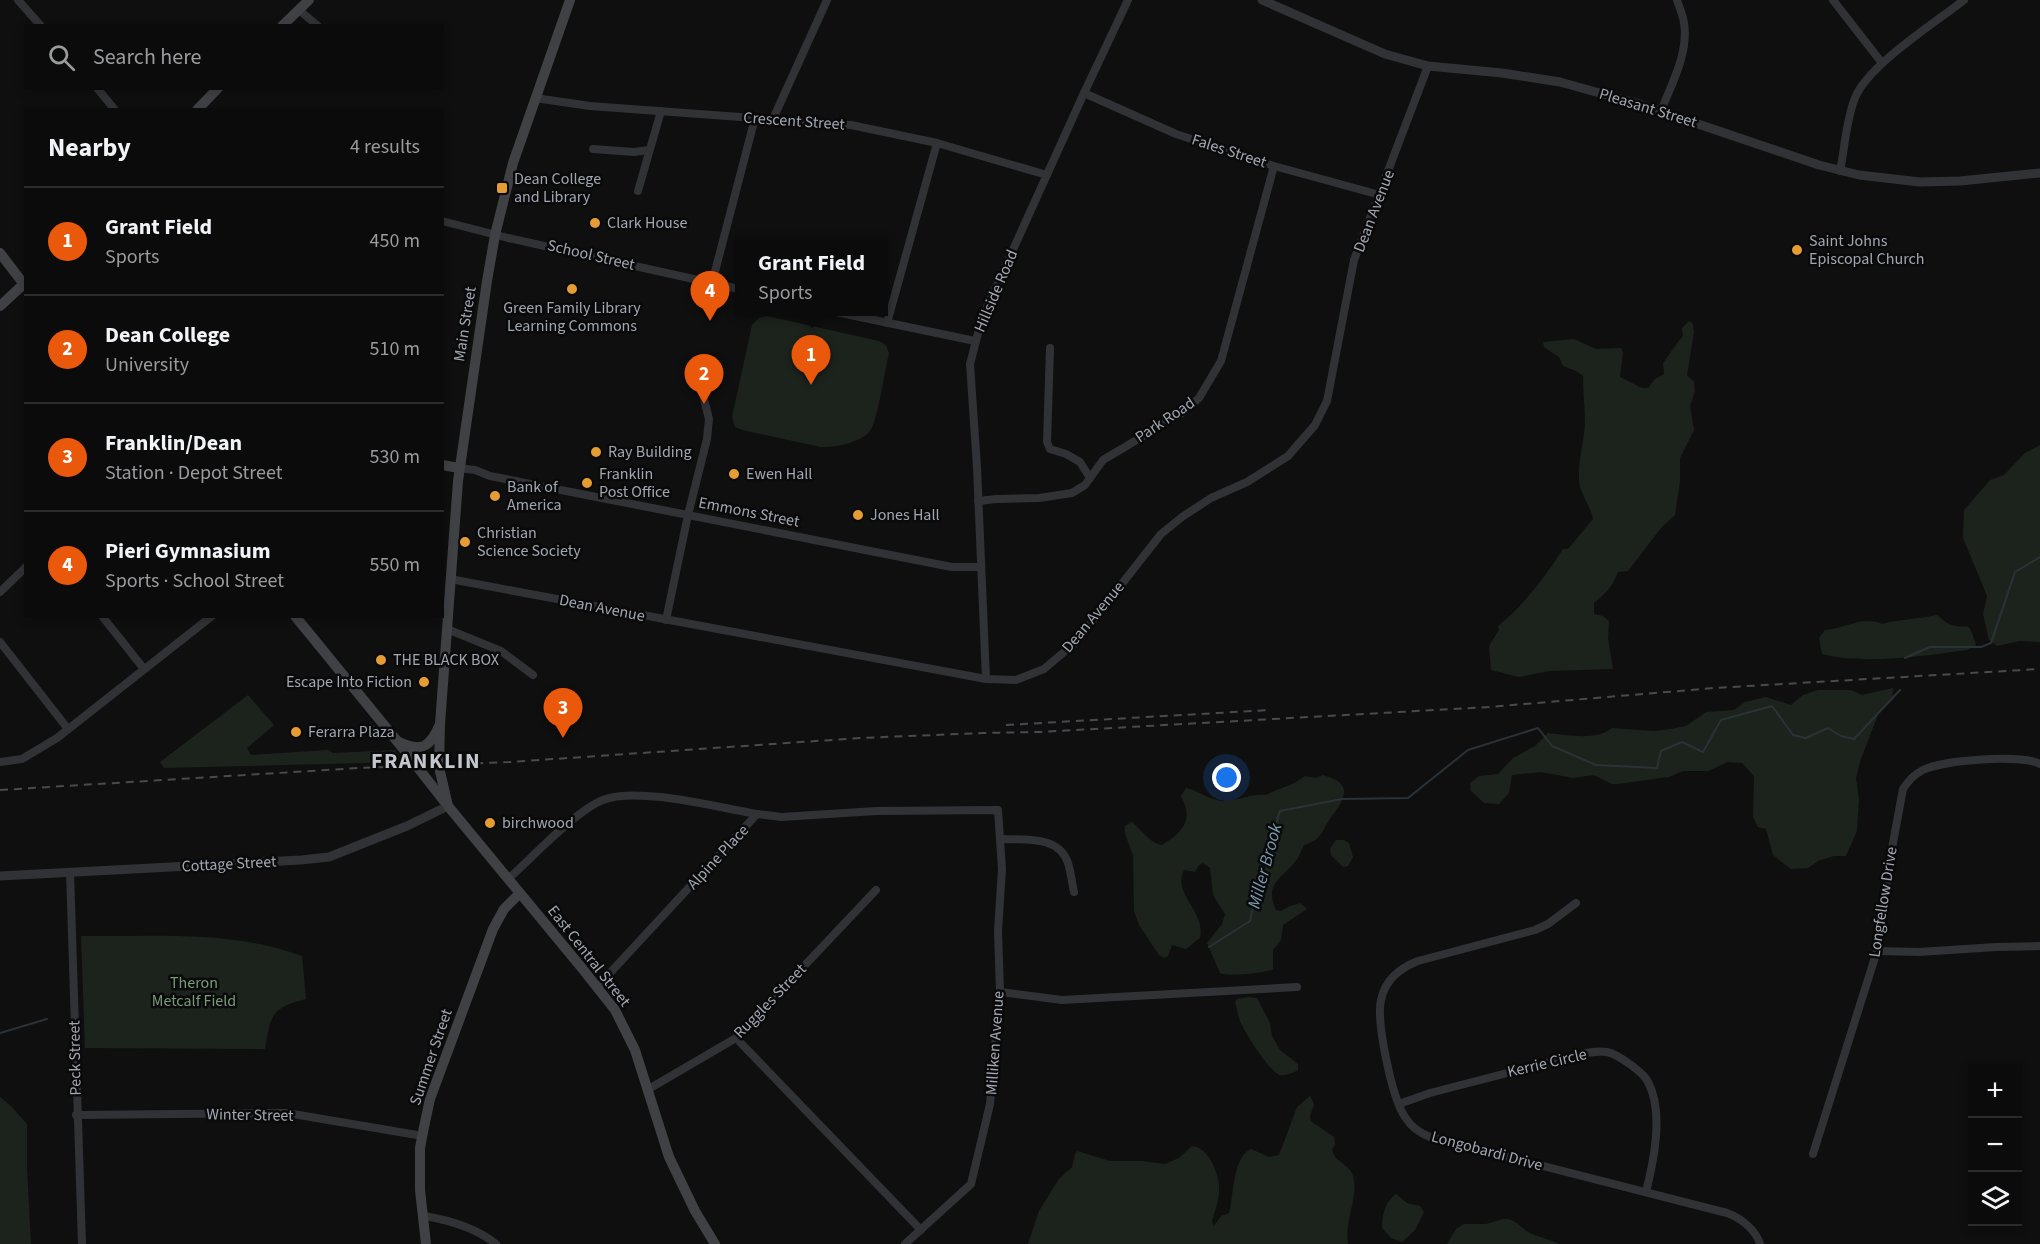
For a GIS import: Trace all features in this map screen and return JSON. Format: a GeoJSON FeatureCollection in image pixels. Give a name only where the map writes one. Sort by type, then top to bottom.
{"type":"FeatureCollection","features":[{"type":"Feature","properties":{"kind":"main road"},"geometry":{"type":"LineString","coordinates":[[284,24],[309,0]]}},
{"type":"Feature","properties":{"kind":"main road","name":"Main Street"},"geometry":{"type":"LineString","coordinates":[[448,806],[439,768],[440,724],[459,468],[495,235],[513,163],[570,0]]}},
{"type":"Feature","properties":{"kind":"main road"},"geometry":{"type":"LineString","coordinates":[[199,108],[216,90]]}},
{"type":"Feature","properties":{"kind":"main road"},"geometry":{"type":"LineString","coordinates":[[0,253],[24,283]]}},
{"type":"Feature","properties":{"kind":"main road"},"geometry":{"type":"LineString","coordinates":[[0,306],[24,285]]}},
{"type":"Feature","properties":{"kind":"main road","name":"Emmons Street"},"geometry":{"type":"LineString","coordinates":[[444,465],[459,468]]}},
{"type":"Feature","properties":{"kind":"main road","name":"East Central Street"},"geometry":{"type":"LineString","coordinates":[[297,618],[597,987],[626,1030],[635,1050],[669,1157],[695,1211],[715,1244]]}},
{"type":"Feature","properties":{"kind":"main road"},"geometry":{"type":"LineString","coordinates":[[397,741],[411,747],[426,746],[434,739],[440,724]]}},
{"type":"Feature","properties":{"kind":"main road","name":"Summer Street"},"geometry":{"type":"LineString","coordinates":[[426,1244],[420,1182],[420,1148],[430,1099],[493,929],[504,909],[519,894]]}},
{"type":"Feature","properties":{"kind":"street"},"geometry":{"type":"LineString","coordinates":[[18,0],[39,24]]}},
{"type":"Feature","properties":{"kind":"street"},"geometry":{"type":"LineString","coordinates":[[773,119],[827,0]]}},
{"type":"Feature","properties":{"kind":"street","name":"Hillside Road"},"geometry":{"type":"LineString","coordinates":[[986,679],[970,364],[982,318],[1128,0]]}},
{"type":"Feature","properties":{"kind":"street","name":"Pleasant Street"},"geometry":{"type":"LineString","coordinates":[[1262,0],[1385,54],[1428,66],[1503,73],[1560,82],[1661,111],[1840,171],[1920,182],[1960,181],[2040,173]]}},
{"type":"Feature","properties":{"kind":"street"},"geometry":{"type":"LineString","coordinates":[[1661,111],[1678,68],[1685,35],[1677,0]]}},
{"type":"Feature","properties":{"kind":"street"},"geometry":{"type":"LineString","coordinates":[[1833,0],[1882,63]]}},
{"type":"Feature","properties":{"kind":"street"},"geometry":{"type":"LineString","coordinates":[[1840,171],[1855,98],[1863,83],[1882,63],[1964,0]]}},
{"type":"Feature","properties":{"kind":"street"},"geometry":{"type":"LineString","coordinates":[[299,10],[316,24]]}},
{"type":"Feature","properties":{"kind":"street","name":"Dean Avenue"},"geometry":{"type":"LineString","coordinates":[[450,579],[986,679],[1016,680],[1044,669],[1077,640],[1161,534],[1206,501],[1247,482],[1288,456],[1319,419],[1328,401],[1354,260],[1428,66]]}},
{"type":"Feature","properties":{"kind":"street"},"geometry":{"type":"LineString","coordinates":[[99,90],[113,108]]}},
{"type":"Feature","properties":{"kind":"street","name":"Fales Street"},"geometry":{"type":"LineString","coordinates":[[1084,93],[1176,134],[1380,195]]}},
{"type":"Feature","properties":{"kind":"street","name":"Crescent Street"},"geometry":{"type":"LineString","coordinates":[[535,98],[591,106],[851,125],[937,143],[1047,175]]}},
{"type":"Feature","properties":{"kind":"street"},"geometry":{"type":"LineString","coordinates":[[638,191],[661,111]]}},
{"type":"Feature","properties":{"kind":"street"},"geometry":{"type":"LineString","coordinates":[[712,283],[754,118]]}},
{"type":"Feature","properties":{"kind":"street"},"geometry":{"type":"LineString","coordinates":[[887,323],[937,143]]}},
{"type":"Feature","properties":{"kind":"street"},"geometry":{"type":"LineString","coordinates":[[593,149],[634,152],[649,150]]}},
{"type":"Feature","properties":{"kind":"street","name":"Park Road"},"geometry":{"type":"LineString","coordinates":[[978,501],[1072,493],[1084,485],[1103,460],[1182,412],[1199,398],[1221,361],[1275,165]]}},
{"type":"Feature","properties":{"kind":"street","name":"School Street"},"geometry":{"type":"LineString","coordinates":[[444,222],[735,288]]}},
{"type":"Feature","properties":{"kind":"street"},"geometry":{"type":"LineString","coordinates":[[855,316],[975,341]]}},
{"type":"Feature","properties":{"kind":"street"},"geometry":{"type":"LineString","coordinates":[[1050,348],[1047,442],[1050,449],[1080,462],[1090,478]]}},
{"type":"Feature","properties":{"kind":"street"},"geometry":{"type":"LineString","coordinates":[[666,620],[688,515],[708,439],[709,419],[702,391],[706,359]]}},
{"type":"Feature","properties":{"kind":"street","name":"Emmons Street"},"geometry":{"type":"LineString","coordinates":[[459,468],[952,567],[981,567]]}},
{"type":"Feature","properties":{"kind":"street"},"geometry":{"type":"LineString","coordinates":[[0,592],[24,569]]}},
{"type":"Feature","properties":{"kind":"street"},"geometry":{"type":"LineString","coordinates":[[104,618],[144,669]]}},
{"type":"Feature","properties":{"kind":"street"},"geometry":{"type":"LineString","coordinates":[[0,762],[22,759],[35,753],[69,729],[209,618]]}},
{"type":"Feature","properties":{"kind":"street"},"geometry":{"type":"LineString","coordinates":[[447,628],[501,651],[533,675]]}},
{"type":"Feature","properties":{"kind":"street"},"geometry":{"type":"LineString","coordinates":[[0,642],[69,729]]}},
{"type":"Feature","properties":{"kind":"street","name":"Longfellow Drive"},"geometry":{"type":"LineString","coordinates":[[1812,1154],[1877,951],[1903,789],[1922,770],[1941,763],[2017,759],[2040,764]]}},
{"type":"Feature","properties":{"kind":"street"},"geometry":{"type":"LineString","coordinates":[[508,879],[569,824],[606,798],[633,795],[667,798],[757,814]]}},
{"type":"Feature","properties":{"kind":"street","name":"Cottage Street"},"geometry":{"type":"LineString","coordinates":[[0,876],[329,857],[407,826],[448,806]]}},
{"type":"Feature","properties":{"kind":"street","name":"Alpine Place"},"geometry":{"type":"LineString","coordinates":[[597,987],[757,814],[782,817],[876,811],[998,810]]}},
{"type":"Feature","properties":{"kind":"street","name":"Milliken Avenue"},"geometry":{"type":"LineString","coordinates":[[905,1244],[971,1184],[990,1104],[1000,992],[998,931],[1002,869],[998,810]]}},
{"type":"Feature","properties":{"kind":"street"},"geometry":{"type":"LineString","coordinates":[[1000,838],[1042,841],[1058,848],[1067,861],[1074,892]]}},
{"type":"Feature","properties":{"kind":"street","name":"Peck Street"},"geometry":{"type":"LineString","coordinates":[[70,872],[76,1115],[82,1244]]}},
{"type":"Feature","properties":{"kind":"street","name":"Ruggles Street"},"geometry":{"type":"LineString","coordinates":[[647,1090],[736,1038],[876,890]]}},
{"type":"Feature","properties":{"kind":"street","name":"Longobardi Drive"},"geometry":{"type":"LineString","coordinates":[[1576,903],[1548,924],[1535,930],[1418,961],[1404,967],[1393,976],[1383,992],[1380,1011],[1383,1039],[1399,1104],[1409,1124],[1430,1137],[1736,1216],[1752,1231],[1760,1244]]}},
{"type":"Feature","properties":{"kind":"street"},"geometry":{"type":"LineString","coordinates":[[1877,951],[1919,952],[2040,946]]}},
{"type":"Feature","properties":{"kind":"street"},"geometry":{"type":"LineString","coordinates":[[1000,992],[1062,1000],[1297,987]]}},
{"type":"Feature","properties":{"kind":"street"},"geometry":{"type":"LineString","coordinates":[[736,1038],[921,1230]]}},
{"type":"Feature","properties":{"kind":"street","name":"Kerrie Circle"},"geometry":{"type":"LineString","coordinates":[[1399,1104],[1430,1093],[1565,1058],[1608,1052],[1626,1061],[1641,1073],[1648,1082],[1654,1100],[1656,1131],[1653,1162],[1646,1192]]}},
{"type":"Feature","properties":{"kind":"street","name":"Winter Street"},"geometry":{"type":"LineString","coordinates":[[76,1115],[287,1113],[423,1136]]}},
{"type":"Feature","properties":{"kind":"street"},"geometry":{"type":"LineString","coordinates":[[424,1216],[446,1219],[496,1244]]}},
{"type":"Feature","properties":{"kind":"green space"},"geometry":{"type":"Polygon","coordinates":[[[767,316],[879,341],[886,345],[889,353],[878,406],[873,425],[866,435],[847,443],[821,447],[735,427],[732,417],[752,325],[759,318],[767,316]]]}},
{"type":"Feature","properties":{"kind":"green space"},"geometry":{"type":"Polygon","coordinates":[[[1689,321],[1693,324],[1694,332],[1687,375],[1694,382],[1695,391],[1690,406],[1694,430],[1680,458],[1680,481],[1675,515],[1661,528],[1628,571],[1618,572],[1608,589],[1594,603],[1594,614],[1603,616],[1609,621],[1608,639],[1613,669],[1550,671],[1519,677],[1491,670],[1489,646],[1499,630],[1498,626],[1525,600],[1563,549],[1568,549],[1593,519],[1579,480],[1585,423],[1583,376],[1563,366],[1559,357],[1544,347],[1543,342],[1574,339],[1596,349],[1621,348],[1623,353],[1620,377],[1642,388],[1648,388],[1655,379],[1664,374],[1663,363],[1683,336],[1682,328],[1689,321]]]}},
{"type":"Feature","properties":{"kind":"green space"},"geometry":{"type":"Polygon","coordinates":[[[2040,445],[2040,642],[2020,641],[1997,646],[1989,640],[1983,614],[1987,596],[1963,538],[1964,510],[1990,480],[2004,475],[2025,453],[2040,445]]]}},
{"type":"Feature","properties":{"kind":"green space"},"geometry":{"type":"Polygon","coordinates":[[[1937,615],[1949,624],[1969,628],[1976,645],[1967,650],[1894,658],[1857,659],[1822,654],[1819,638],[1825,630],[1868,621],[1882,624],[1937,615]]]}},
{"type":"Feature","properties":{"kind":"green space"},"geometry":{"type":"Polygon","coordinates":[[[1893,688],[1892,700],[1879,712],[1861,759],[1856,778],[1859,800],[1857,831],[1846,856],[1834,856],[1818,861],[1808,868],[1791,869],[1773,855],[1766,829],[1758,827],[1753,817],[1754,776],[1742,763],[1728,762],[1708,771],[1683,771],[1669,777],[1617,784],[1612,784],[1594,775],[1573,778],[1541,772],[1512,775],[1509,793],[1499,804],[1484,803],[1471,791],[1470,783],[1479,776],[1498,774],[1513,758],[1535,746],[1548,733],[1590,736],[1612,728],[1654,731],[1671,729],[1686,726],[1706,712],[1734,710],[1745,702],[1766,697],[1791,705],[1803,695],[1818,690],[1851,690],[1862,695],[1893,688]]]}},
{"type":"Feature","properties":{"kind":"green space"},"geometry":{"type":"Polygon","coordinates":[[[248,695],[274,725],[247,748],[251,755],[328,750],[333,753],[395,750],[404,762],[164,768],[160,762],[248,695]]]}},
{"type":"Feature","properties":{"kind":"green space"},"geometry":{"type":"Polygon","coordinates":[[[371,722],[382,735],[364,735],[360,730],[371,722]]]}},
{"type":"Feature","properties":{"kind":"green space"},"geometry":{"type":"Polygon","coordinates":[[[1323,775],[1343,786],[1343,796],[1321,834],[1304,845],[1293,865],[1274,887],[1272,893],[1276,910],[1281,911],[1300,903],[1307,909],[1283,925],[1281,940],[1273,950],[1273,969],[1246,974],[1220,973],[1207,943],[1222,924],[1225,914],[1213,895],[1210,868],[1203,863],[1195,872],[1184,870],[1181,879],[1185,895],[1201,928],[1200,938],[1186,949],[1172,945],[1168,956],[1164,958],[1159,955],[1139,925],[1134,911],[1133,855],[1125,834],[1125,826],[1132,822],[1149,839],[1162,845],[1176,835],[1184,825],[1186,812],[1181,796],[1186,788],[1214,799],[1229,801],[1266,795],[1305,776],[1316,778],[1323,775]]]}},
{"type":"Feature","properties":{"kind":"green space"},"geometry":{"type":"Polygon","coordinates":[[[1336,840],[1349,843],[1353,857],[1348,866],[1343,867],[1331,855],[1330,849],[1336,840]]]}},
{"type":"Feature","properties":{"kind":"green space","name":"Theron Metcalf Field"},"geometry":{"type":"Polygon","coordinates":[[[81,936],[193,937],[248,942],[275,948],[302,956],[306,999],[285,1006],[274,1015],[265,1049],[85,1048],[81,936]]]}},
{"type":"Feature","properties":{"kind":"green space"},"geometry":{"type":"Polygon","coordinates":[[[1257,998],[1270,1023],[1272,1036],[1280,1050],[1298,1064],[1298,1070],[1280,1075],[1270,1067],[1258,1051],[1240,1021],[1235,1002],[1237,999],[1257,998]]]}},
{"type":"Feature","properties":{"kind":"green space"},"geometry":{"type":"Polygon","coordinates":[[[1310,1096],[1314,1104],[1310,1116],[1311,1121],[1334,1137],[1335,1144],[1332,1150],[1353,1176],[1354,1192],[1348,1227],[1348,1244],[1028,1244],[1039,1211],[1059,1179],[1072,1167],[1077,1151],[1110,1161],[1165,1164],[1179,1158],[1192,1146],[1198,1147],[1212,1162],[1218,1181],[1219,1196],[1212,1221],[1214,1226],[1221,1216],[1229,1213],[1240,1160],[1251,1149],[1269,1157],[1279,1155],[1297,1107],[1310,1096]]]}},
{"type":"Feature","properties":{"kind":"green space"},"geometry":{"type":"Polygon","coordinates":[[[0,1097],[27,1124],[31,1244],[0,1244],[0,1097]]]}},
{"type":"Feature","properties":{"kind":"green space"},"geometry":{"type":"Polygon","coordinates":[[[1396,1194],[1407,1203],[1420,1206],[1424,1212],[1415,1230],[1402,1242],[1391,1238],[1382,1228],[1385,1209],[1396,1194]]]}},
{"type":"Feature","properties":{"kind":"green space"},"geometry":{"type":"Polygon","coordinates":[[[1503,1219],[1511,1220],[1532,1234],[1559,1244],[1447,1244],[1456,1229],[1464,1224],[1486,1224],[1503,1219]]]}},
{"type":"Feature","properties":{"kind":"waterway","name":"Miller Brook"},"geometry":{"type":"LineString","coordinates":[[1905,658],[1930,647],[1981,647],[1991,643],[2015,572],[2040,557]]}},
{"type":"Feature","properties":{"kind":"waterway","name":"Miller Brook"},"geometry":{"type":"LineString","coordinates":[[1209,947],[1250,921],[1260,872],[1280,811],[1342,799],[1408,798],[1468,750],[1538,728],[1552,746],[1596,765],[1657,768],[1661,751],[1682,742],[1703,752],[1721,720],[1772,706],[1793,735],[1806,738],[1828,728],[1841,736],[1854,739],[1900,690]]}},
{"type":"Feature","properties":{"kind":"waterway"},"geometry":{"type":"LineString","coordinates":[[0,1033],[47,1019]]}},
{"type":"Feature","properties":{"kind":"railway"},"geometry":{"type":"LineString","coordinates":[[0,790],[359,768],[510,762],[860,738],[1040,732],[1489,707],[1714,688],[2040,669]]}},
{"type":"Feature","properties":{"kind":"railway"},"geometry":{"type":"LineString","coordinates":[[1006,725],[1270,710]]}},
{"type":"Feature","properties":{"kind":"place","name":"Dean College and Library"},"geometry":{"type":"Point","coordinates":[502,188]}},
{"type":"Feature","properties":{"kind":"place","name":"Clark House"},"geometry":{"type":"Point","coordinates":[595,223]}},
{"type":"Feature","properties":{"kind":"place","name":"Saint Johns Episcopal Church"},"geometry":{"type":"Point","coordinates":[1797,250]}},
{"type":"Feature","properties":{"kind":"place","name":"Green Family Library Learning Commons"},"geometry":{"type":"Point","coordinates":[572,289]}},
{"type":"Feature","properties":{"kind":"place","name":"Pieri Gymnasium"},"geometry":{"type":"Point","coordinates":[710,321]}},
{"type":"Feature","properties":{"kind":"place","name":"Grant Field"},"geometry":{"type":"Point","coordinates":[811,385]}},
{"type":"Feature","properties":{"kind":"place","name":"Dean College"},"geometry":{"type":"Point","coordinates":[704,404]}},
{"type":"Feature","properties":{"kind":"place","name":"Ray Building"},"geometry":{"type":"Point","coordinates":[596,452]}},
{"type":"Feature","properties":{"kind":"place","name":"Ewen Hall"},"geometry":{"type":"Point","coordinates":[734,474]}},
{"type":"Feature","properties":{"kind":"place","name":"Franklin Post Office"},"geometry":{"type":"Point","coordinates":[587,483]}},
{"type":"Feature","properties":{"kind":"place","name":"Bank of America"},"geometry":{"type":"Point","coordinates":[495,496]}},
{"type":"Feature","properties":{"kind":"place","name":"Jones Hall"},"geometry":{"type":"Point","coordinates":[858,515]}},
{"type":"Feature","properties":{"kind":"place","name":"Christian Science Society"},"geometry":{"type":"Point","coordinates":[465,542]}},
{"type":"Feature","properties":{"kind":"place","name":"THE BLACK BOX"},"geometry":{"type":"Point","coordinates":[381,660]}},
{"type":"Feature","properties":{"kind":"place","name":"Escape Into Fiction"},"geometry":{"type":"Point","coordinates":[424,682]}},
{"type":"Feature","properties":{"kind":"place","name":"Ferarra Plaza"},"geometry":{"type":"Point","coordinates":[296,732]}},
{"type":"Feature","properties":{"kind":"place","name":"Franklin/Dean"},"geometry":{"type":"Point","coordinates":[563,738]}},
{"type":"Feature","properties":{"kind":"place","name":"birchwood"},"geometry":{"type":"Point","coordinates":[490,823]}},
{"type":"Feature","properties":{"kind":"district","name":"FRANKLIN"},"geometry":{"type":"Point","coordinates":[426,761]}}]}
